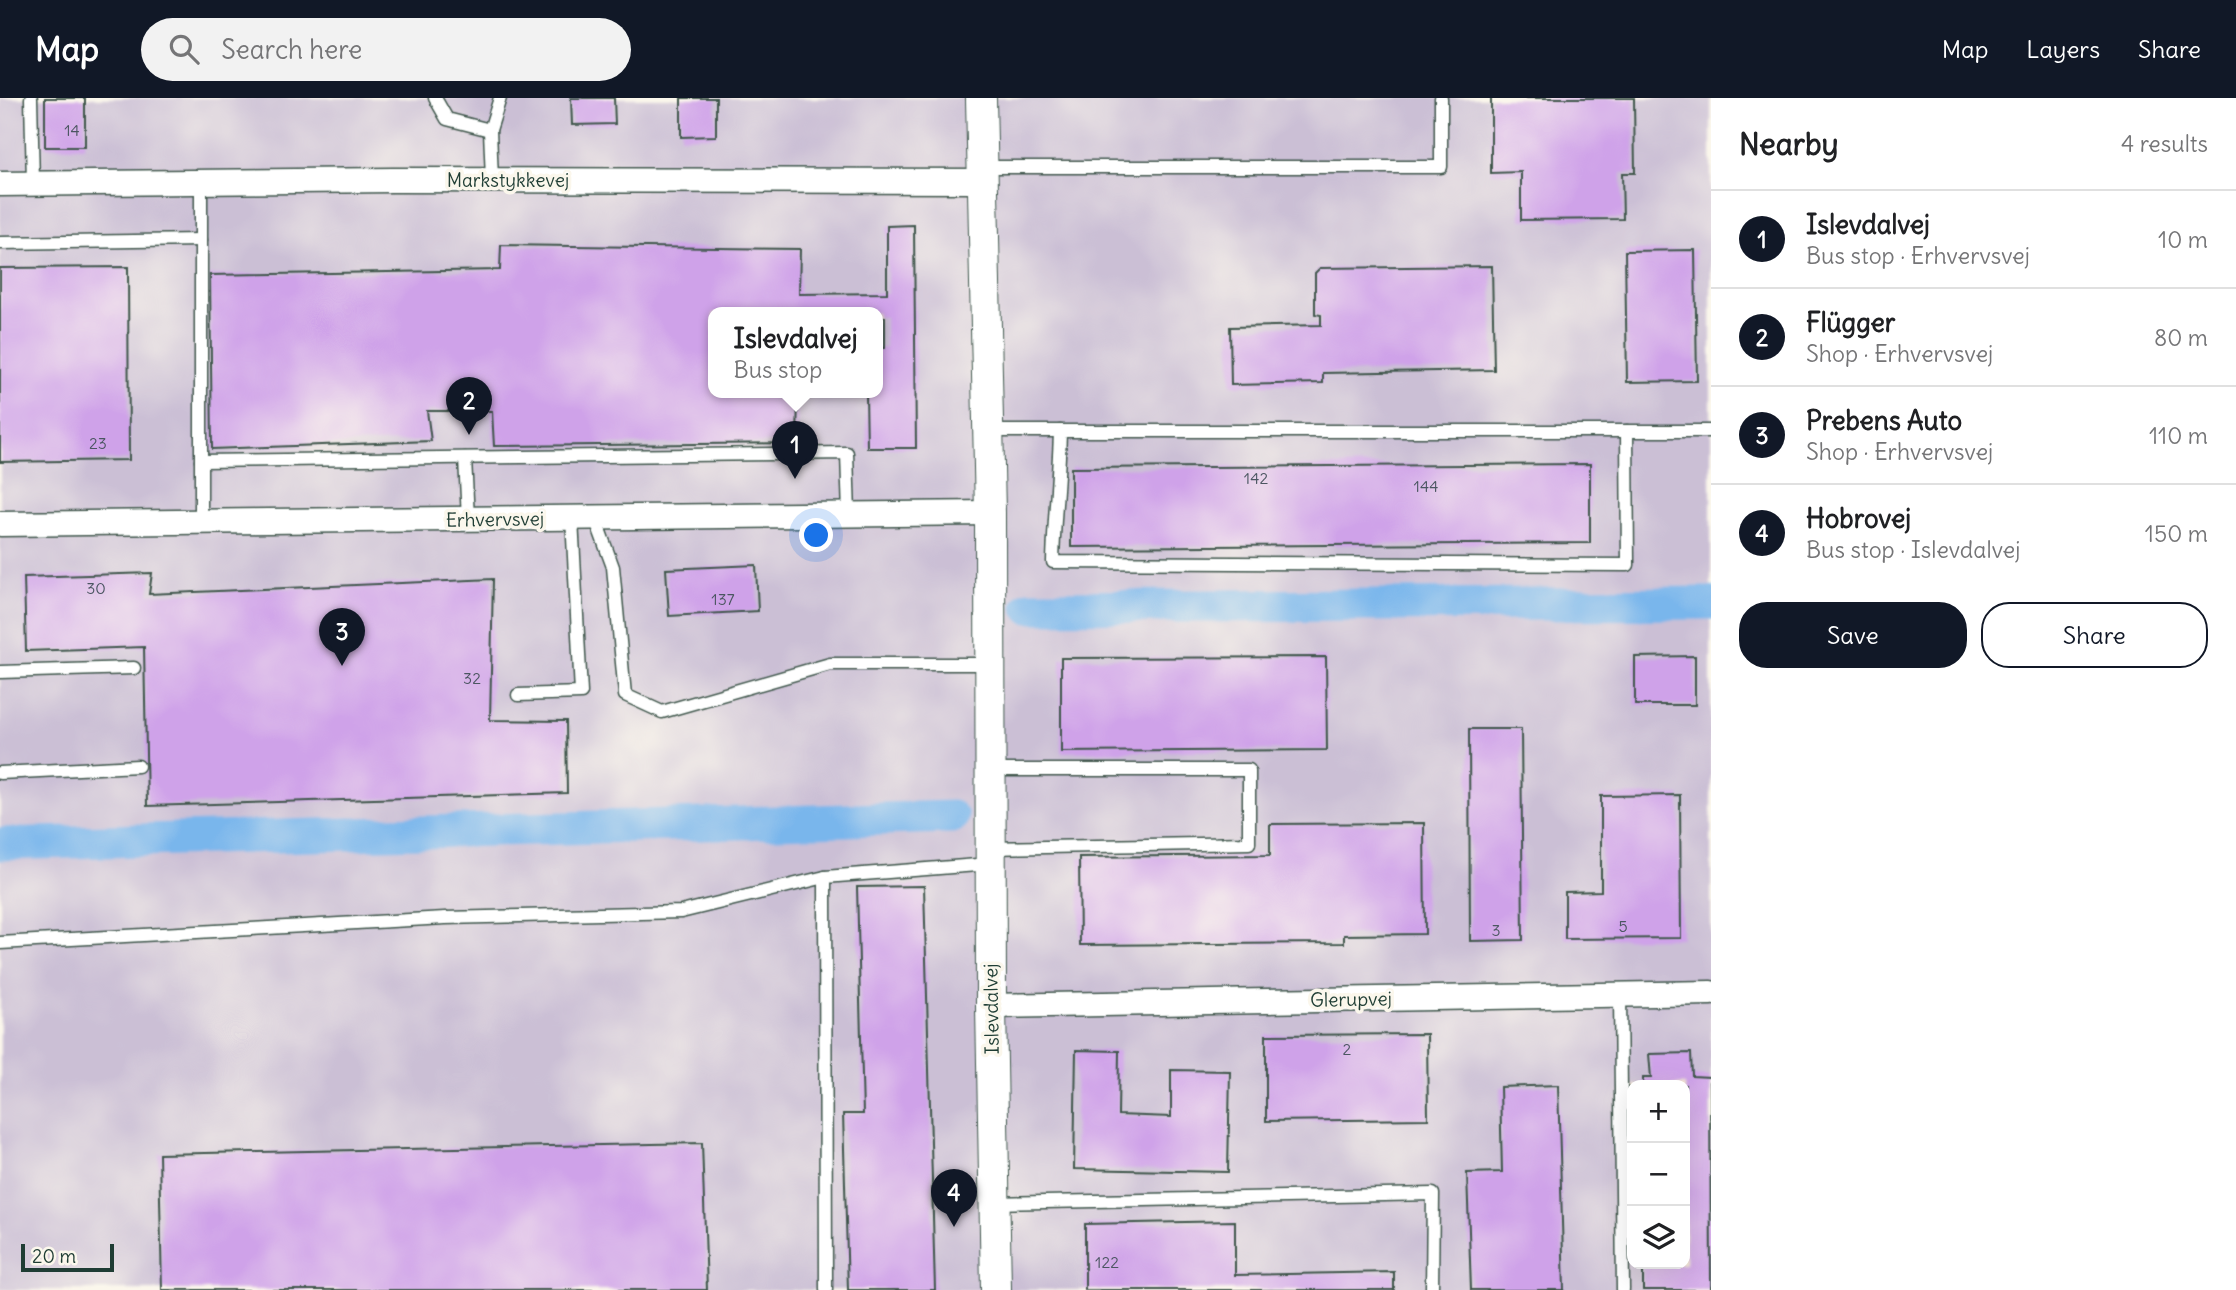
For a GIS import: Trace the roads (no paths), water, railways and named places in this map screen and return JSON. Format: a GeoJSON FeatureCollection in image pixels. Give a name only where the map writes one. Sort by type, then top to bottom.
{"type":"FeatureCollection","features":[{"type":"Feature","properties":{"kind":"street","name":"Islevdalvej"},"geometry":{"type":"LineString","coordinates":[[981,98],[989,431],[991,1006],[996,1290]]}},
{"type":"Feature","properties":{"kind":"street","name":"Markstykkevej"},"geometry":{"type":"LineString","coordinates":[[0,184],[982,174]]}},
{"type":"Feature","properties":{"kind":"street","name":"Erhvervsvej"},"geometry":{"type":"LineString","coordinates":[[0,524],[990,513]]}},
{"type":"Feature","properties":{"kind":"street","name":"Glerupvej"},"geometry":{"type":"LineString","coordinates":[[991,1006],[1711,993]]}},
{"type":"Feature","properties":{"kind":"lane"},"geometry":{"type":"LineString","coordinates":[[32,98],[33,183]]}},
{"type":"Feature","properties":{"kind":"lane"},"geometry":{"type":"LineString","coordinates":[[435,98],[447,119],[490,130]]}},
{"type":"Feature","properties":{"kind":"lane"},"geometry":{"type":"LineString","coordinates":[[492,180],[490,130],[500,98]]}},
{"type":"Feature","properties":{"kind":"lane"},"geometry":{"type":"LineString","coordinates":[[982,174],[1022,166],[1441,167],[1441,98]]}},
{"type":"Feature","properties":{"kind":"lane"},"geometry":{"type":"LineString","coordinates":[[201,182],[201,522]]}},
{"type":"Feature","properties":{"kind":"lane"},"geometry":{"type":"LineString","coordinates":[[0,243],[201,240]]}},
{"type":"Feature","properties":{"kind":"lane"},"geometry":{"type":"LineString","coordinates":[[989,431],[1711,431]]}},
{"type":"Feature","properties":{"kind":"lane"},"geometry":{"type":"LineString","coordinates":[[1060,431],[1058,482],[1054,501],[1053,562],[1628,565],[1627,431]]}},
{"type":"Feature","properties":{"kind":"lane"},"geometry":{"type":"LineString","coordinates":[[201,461],[847,453],[849,514]]}},
{"type":"Feature","properties":{"kind":"lane"},"geometry":{"type":"LineString","coordinates":[[465,458],[468,519]]}},
{"type":"Feature","properties":{"kind":"lane"},"geometry":{"type":"LineString","coordinates":[[583,518],[613,566],[625,695],[662,712],[830,664],[991,664]]}},
{"type":"Feature","properties":{"kind":"lane"},"geometry":{"type":"LineString","coordinates":[[518,695],[580,693],[583,518]]}},
{"type":"Feature","properties":{"kind":"lane"},"geometry":{"type":"LineString","coordinates":[[0,672],[135,668]]}},
{"type":"Feature","properties":{"kind":"lane"},"geometry":{"type":"LineString","coordinates":[[0,773],[138,766]]}},
{"type":"Feature","properties":{"kind":"lane"},"geometry":{"type":"LineString","coordinates":[[0,943],[445,918],[681,912],[825,877],[991,856],[1249,843],[1249,771],[991,770]]}},
{"type":"Feature","properties":{"kind":"lane"},"geometry":{"type":"LineString","coordinates":[[825,877],[826,1290]]}},
{"type":"Feature","properties":{"kind":"lane"},"geometry":{"type":"LineString","coordinates":[[1620,995],[1622,1290]]}},
{"type":"Feature","properties":{"kind":"lane"},"geometry":{"type":"LineString","coordinates":[[994,1203],[1433,1194],[1432,1290]]}},
{"type":"Feature","properties":{"kind":"waterway"},"geometry":{"type":"LineString","coordinates":[[1029,607],[1711,603]]}},
{"type":"Feature","properties":{"kind":"waterway"},"geometry":{"type":"LineString","coordinates":[[0,844],[952,817]]}},
{"type":"Feature","properties":{"kind":"place","name":"Flügger"},"geometry":{"type":"Point","coordinates":[469,435]}},
{"type":"Feature","properties":{"kind":"place","name":"Islevdalvej"},"geometry":{"type":"Point","coordinates":[795,479]}},
{"type":"Feature","properties":{"kind":"place","name":"Prebens Auto"},"geometry":{"type":"Point","coordinates":[342,666]}},
{"type":"Feature","properties":{"kind":"place","name":"Hobrovej"},"geometry":{"type":"Point","coordinates":[954,1227]}}]}
